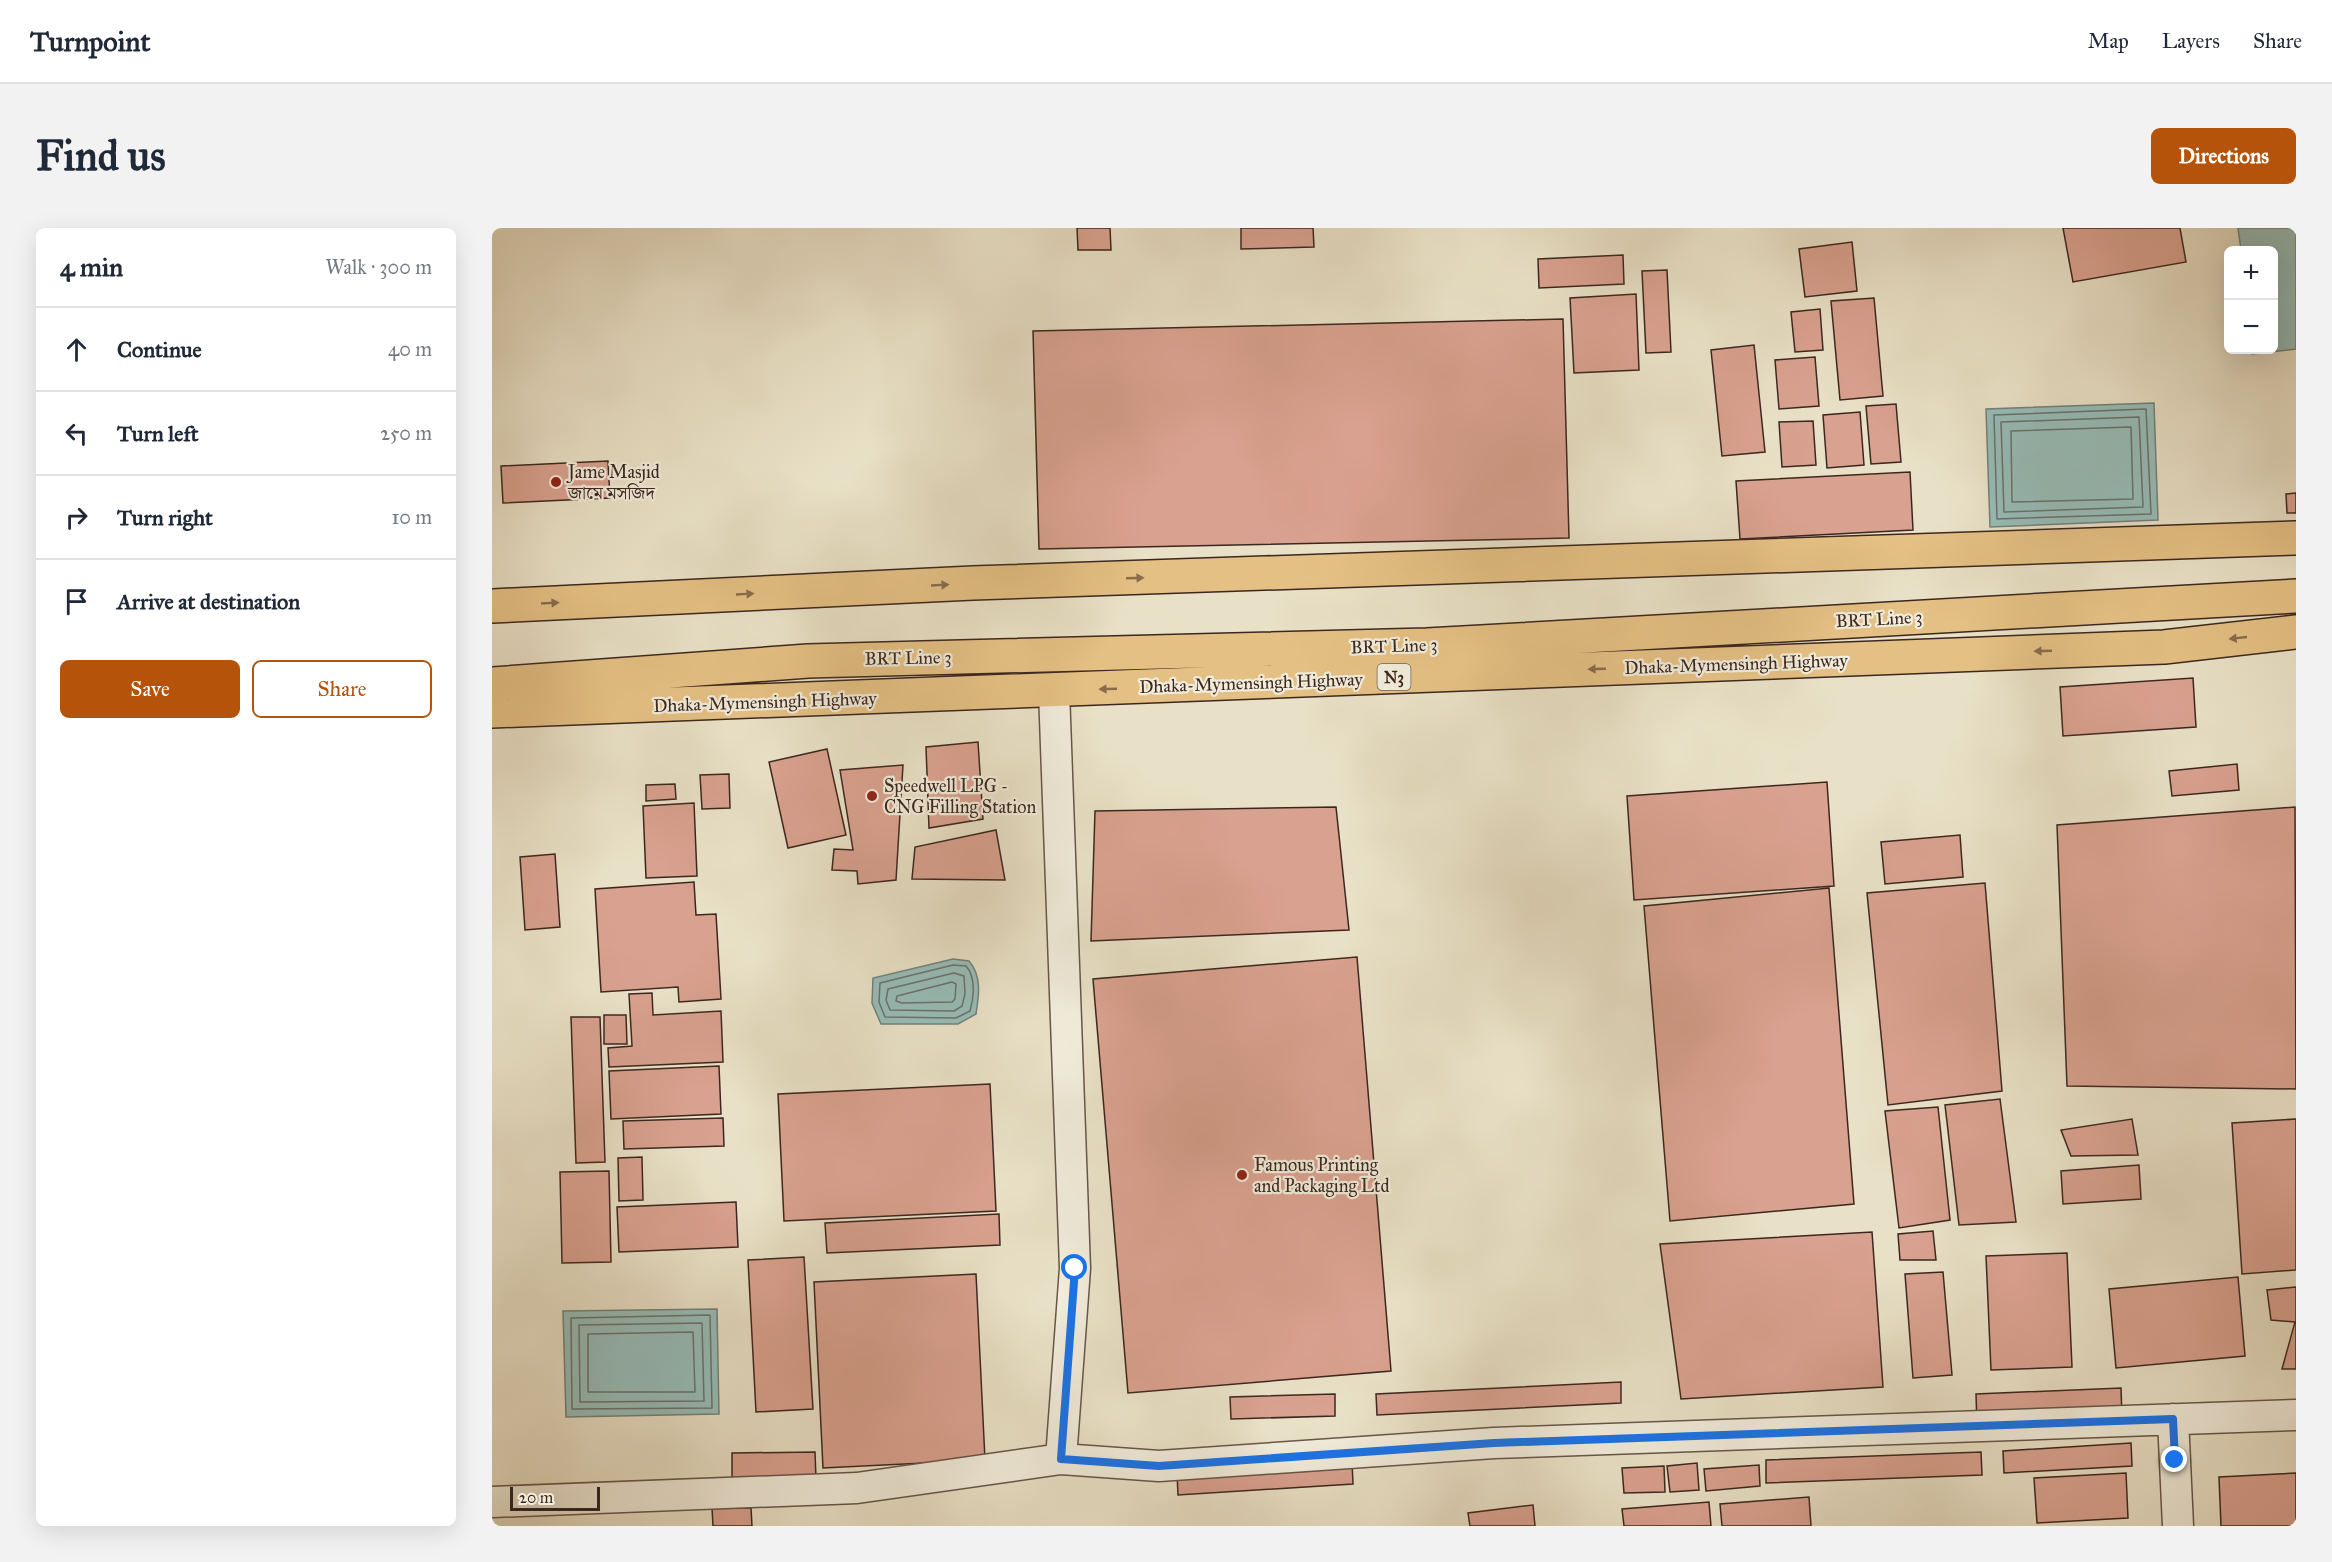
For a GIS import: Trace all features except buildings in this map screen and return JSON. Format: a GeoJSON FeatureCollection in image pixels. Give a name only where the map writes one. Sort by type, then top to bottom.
{"type":"FeatureCollection","features":[{"type":"Feature","properties":{"kind":"highway"},"geometry":{"type":"LineString","coordinates":[[492,606],[1009,582],[2296,538]]}},
{"type":"Feature","properties":{"kind":"highway","name":"BRT Line 3"},"geometry":{"type":"LineString","coordinates":[[492,684],[808,661],[1427,645],[2296,596]]}},
{"type":"Feature","properties":{"kind":"highway","name":"Dhaka-Mymensingh Highway"},"geometry":{"type":"LineString","coordinates":[[492,711],[2152,647],[2296,632]]}},
{"type":"Feature","properties":{"kind":"street"},"geometry":{"type":"LineString","coordinates":[[1054,691],[1075,1268],[1061,1459]]}},
{"type":"Feature","properties":{"kind":"street"},"geometry":{"type":"LineString","coordinates":[[492,1502],[857,1488],[1061,1459],[1159,1466],[1494,1443],[2296,1415]]}},
{"type":"Feature","properties":{"kind":"street"},"geometry":{"type":"LineString","coordinates":[[2173,1419],[2178,1526]]}},
{"type":"Feature","properties":{"kind":"water"},"geometry":{"type":"Polygon","coordinates":[[[2238,228],[2296,228],[2296,349],[2278,351],[2278,246],[2240,246],[2238,228]]]}},
{"type":"Feature","properties":{"kind":"water"},"geometry":{"type":"Polygon","coordinates":[[[2154,403],[2158,520],[1990,527],[1986,409],[2154,403]]]}},
{"type":"Feature","properties":{"kind":"water"},"geometry":{"type":"Polygon","coordinates":[[[953,959],[969,961],[976,973],[979,993],[976,1014],[958,1024],[881,1024],[872,1003],[873,978],[953,959]]]}},
{"type":"Feature","properties":{"kind":"water"},"geometry":{"type":"Polygon","coordinates":[[[717,1309],[719,1414],[566,1417],[563,1311],[717,1309]]]}},
{"type":"Feature","properties":{"kind":"place","name":"Jame Masjid জামে মসজিদ"},"geometry":{"type":"Point","coordinates":[556,482]}},
{"type":"Feature","properties":{"kind":"place","name":"Speedwell LPG - CNG Filling Station"},"geometry":{"type":"Point","coordinates":[872,796]}},
{"type":"Feature","properties":{"kind":"place","name":"Famous Printing and Packaging Ltd"},"geometry":{"type":"Point","coordinates":[1242,1175]}},
{"type":"Feature","properties":{"kind":"route"},"geometry":{"type":"LineString","coordinates":[[1075,1268],[1061,1459],[1124,1466],[1159,1466],[1494,1443],[2173,1419],[2175,1460]]}}]}
